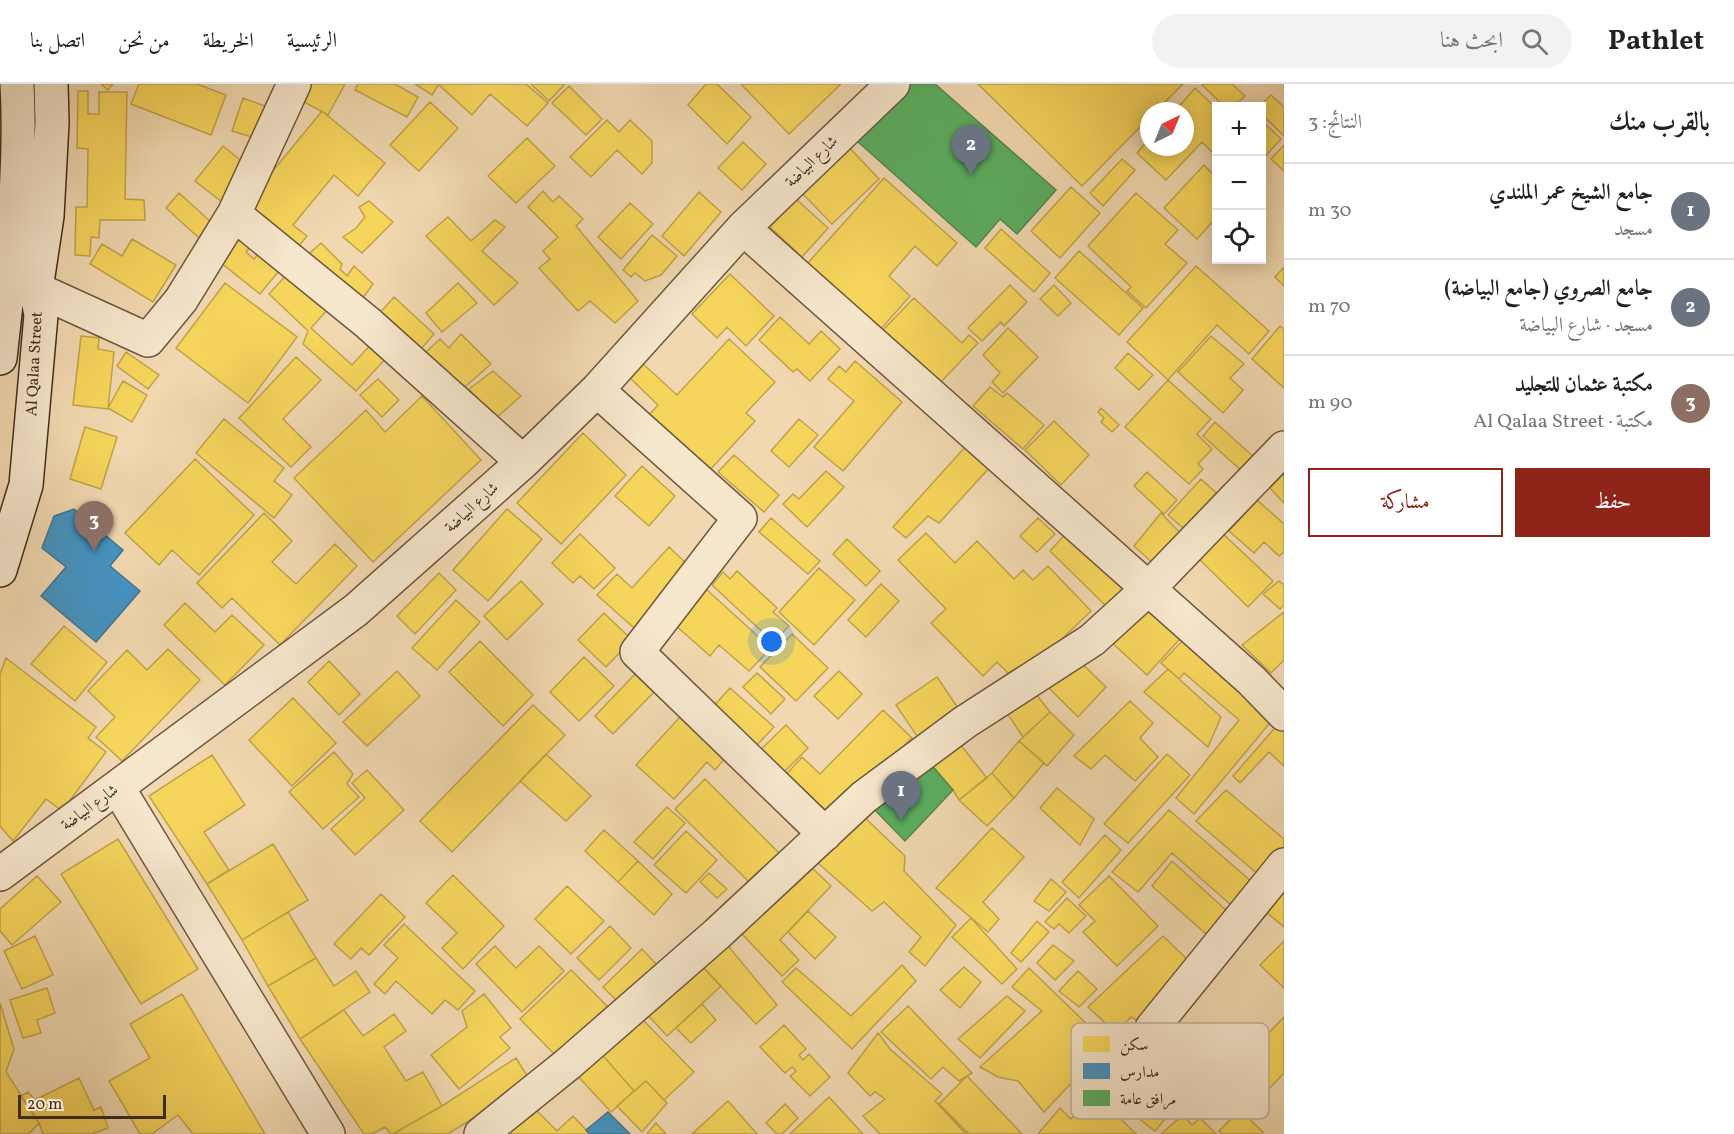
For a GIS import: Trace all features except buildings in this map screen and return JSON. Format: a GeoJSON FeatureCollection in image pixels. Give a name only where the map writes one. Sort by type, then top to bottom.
{"type":"FeatureCollection","features":[{"type":"Feature","properties":{"kind":"street"},"geometry":{"type":"LineString","coordinates":[[0,358],[18,172],[17,84]]}},
{"type":"Feature","properties":{"kind":"street","name":"Al Qalaa Street"},"geometry":{"type":"LineString","coordinates":[[0,570],[26,485],[41,315],[36,289],[47,216],[52,123],[51,84]]}},
{"type":"Feature","properties":{"kind":"street"},"geometry":{"type":"LineString","coordinates":[[36,289],[148,340],[181,300],[234,214],[294,84]]}},
{"type":"Feature","properties":{"kind":"street","name":"شارع البياضة"},"geometry":{"type":"LineString","coordinates":[[0,874],[356,610],[523,462],[597,390],[743,228],[893,84]]}},
{"type":"Feature","properties":{"kind":"street"},"geometry":{"type":"LineString","coordinates":[[234,214],[368,323],[523,462]]}},
{"type":"Feature","properties":{"kind":"street"},"geometry":{"type":"LineString","coordinates":[[743,228],[1251,680],[1284,714]]}},
{"type":"Feature","properties":{"kind":"street"},"geometry":{"type":"LineString","coordinates":[[597,390],[740,518],[637,652],[825,834]]}},
{"type":"Feature","properties":{"kind":"street"},"geometry":{"type":"LineString","coordinates":[[481,1134],[568,1064],[708,942],[864,797],[965,722],[1092,640],[1148,589],[1284,448]]}},
{"type":"Feature","properties":{"kind":"street"},"geometry":{"type":"LineString","coordinates":[[118,788],[328,1134]]}},
{"type":"Feature","properties":{"kind":"street"},"geometry":{"type":"LineString","coordinates":[[1156,1023],[1284,865]]}},
{"type":"Feature","properties":{"kind":"place","name":"جامع الصروي (جامع البياضة)"},"geometry":{"type":"Point","coordinates":[971,175]}},
{"type":"Feature","properties":{"kind":"place","name":"مكتبة عثمان للتجليد"},"geometry":{"type":"Point","coordinates":[94,551]}},
{"type":"Feature","properties":{"kind":"place","name":"جامع الشيخ عمر الملندي"},"geometry":{"type":"Point","coordinates":[901,821]}}]}
